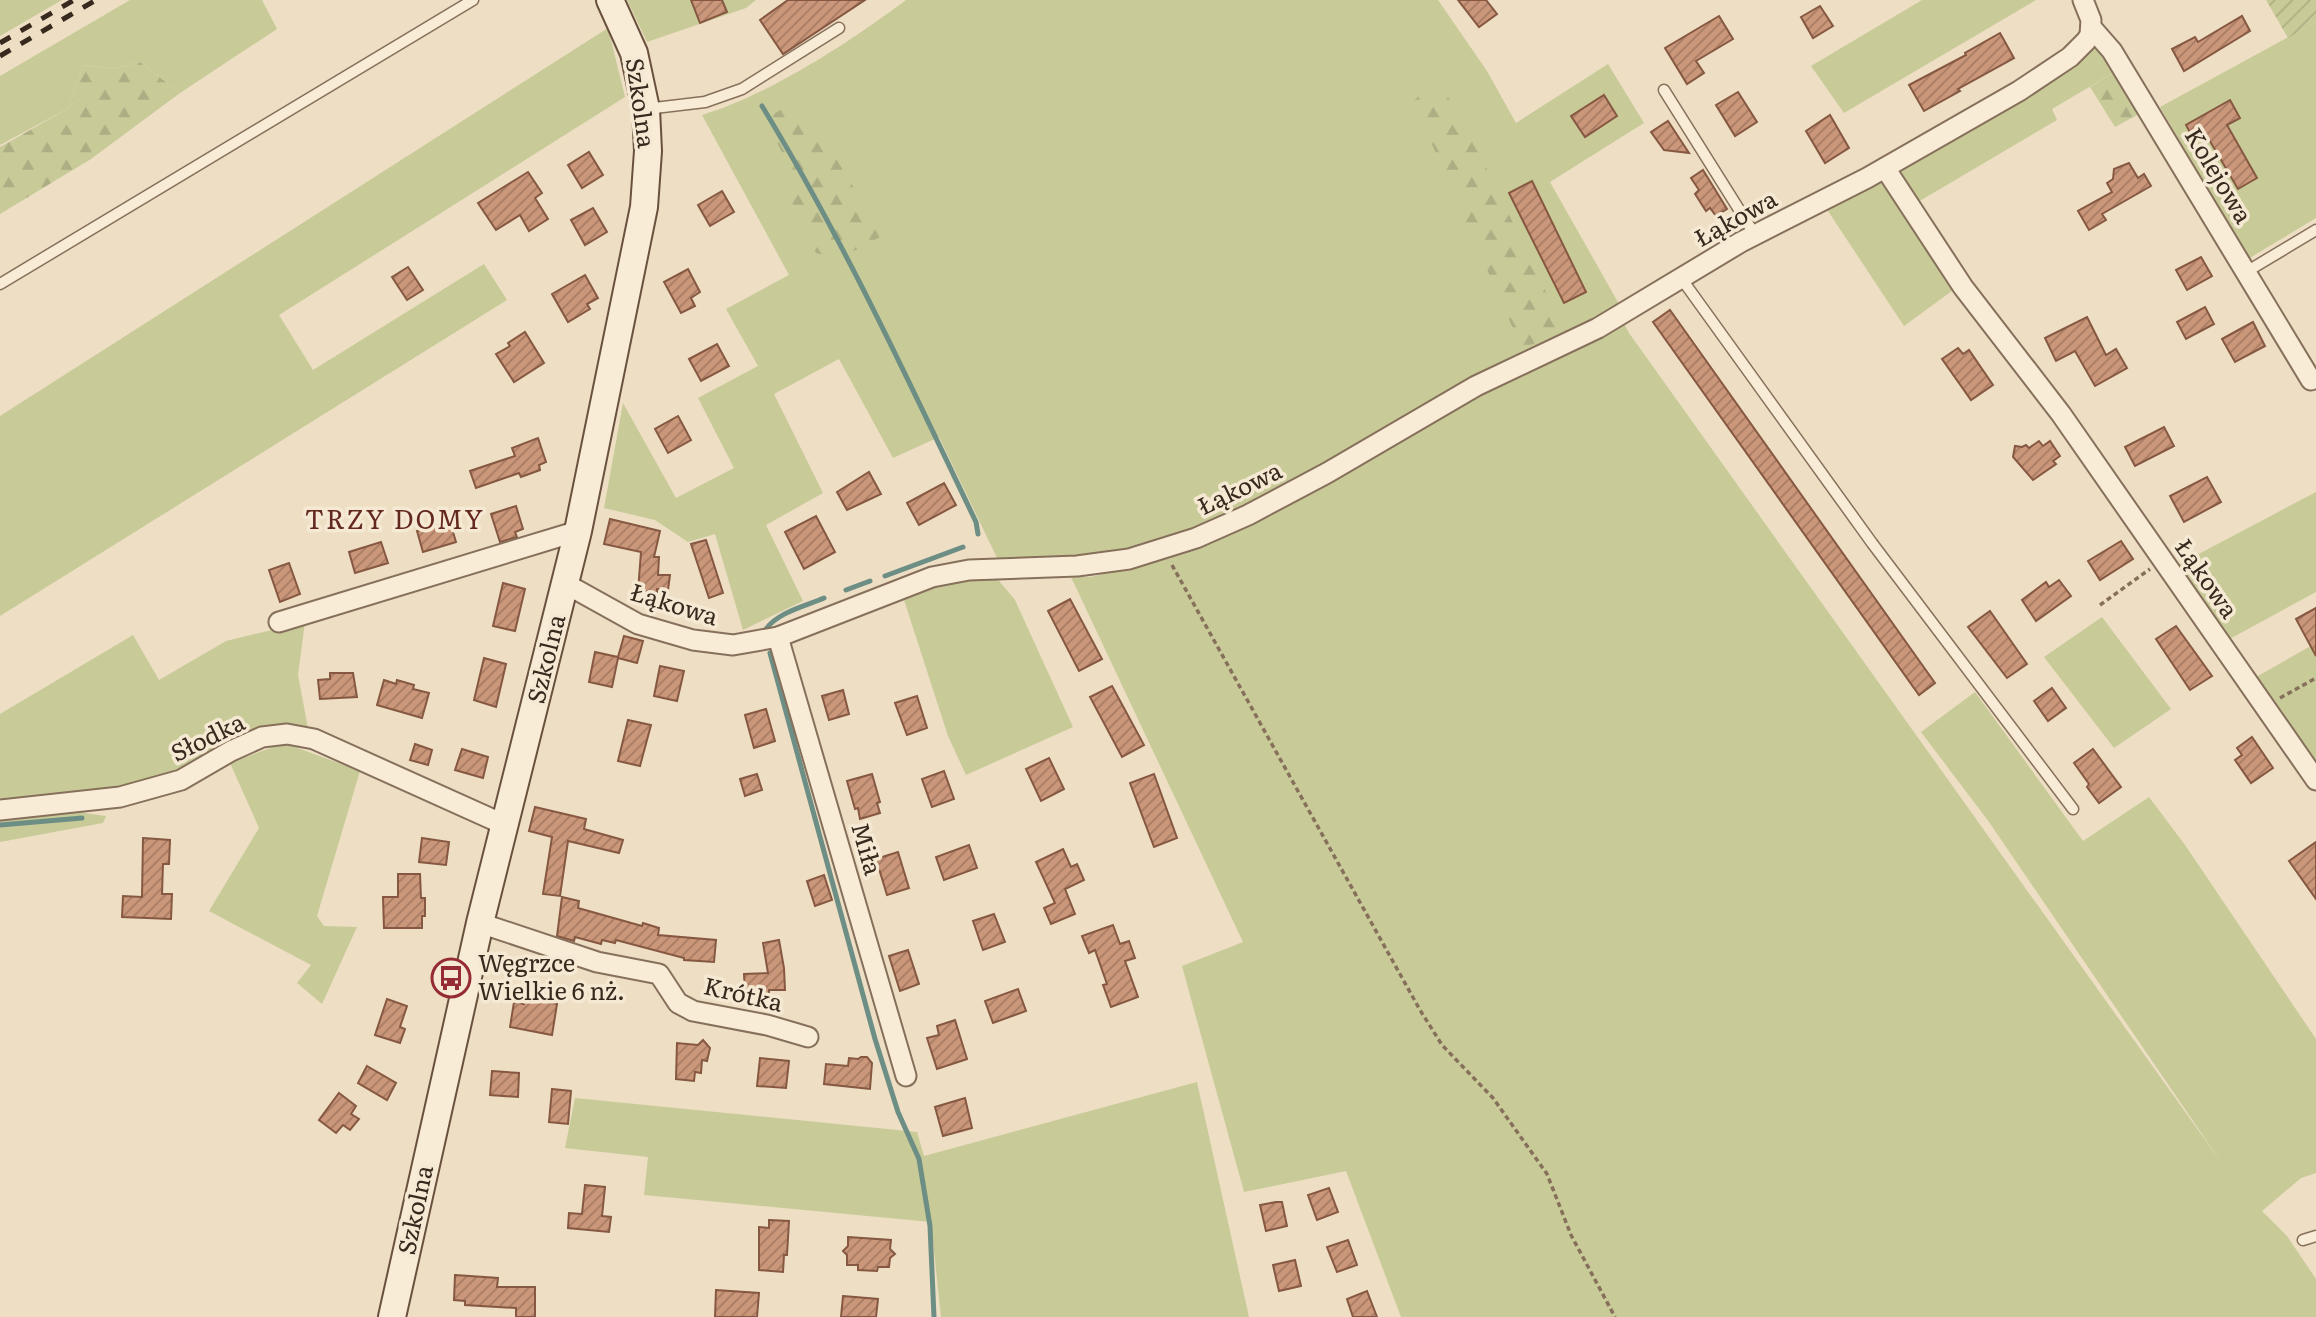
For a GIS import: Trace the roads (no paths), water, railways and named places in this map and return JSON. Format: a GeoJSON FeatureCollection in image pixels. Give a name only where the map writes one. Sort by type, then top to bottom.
{"type":"FeatureCollection","features":[{"type":"Feature","properties":{"kind":"street","name":"Szkolna"},"geometry":{"type":"LineString","coordinates":[[393,1317],[480,923],[578,531],[644,207],[648,152],[646,109],[634,53],[610,0]]}},
{"type":"Feature","properties":{"kind":"street","name":"Kolejowa"},"geometry":{"type":"LineString","coordinates":[[2083,0],[2091,27],[2112,51],[2311,380]]}},
{"type":"Feature","properties":{"kind":"street","name":"Łąkowa"},"geometry":{"type":"LineString","coordinates":[[566,584],[638,624],[693,640],[733,645],[778,637],[948,573],[1102,563],[1163,549],[1223,527],[1273,502],[1425,414],[1497,375],[1598,327],[1755,235],[1885,168],[2052,70],[2080,48],[2091,27]]}},
{"type":"Feature","properties":{"kind":"street","name":"Łąkowa"},"geometry":{"type":"LineString","coordinates":[[1885,168],[1963,288],[2061,414],[2316,779]]}},
{"type":"Feature","properties":{"kind":"street"},"geometry":{"type":"LineString","coordinates":[[279,622],[578,531]]}},
{"type":"Feature","properties":{"kind":"street","name":"Miła"},"geometry":{"type":"LineString","coordinates":[[778,637],[906,1076]]}},
{"type":"Feature","properties":{"kind":"street","name":"Słodka"},"geometry":{"type":"LineString","coordinates":[[0,810],[91,802],[146,792],[181,779],[262,737],[287,734],[314,739],[505,825]]}},
{"type":"Feature","properties":{"kind":"street","name":"Krótka"},"geometry":{"type":"LineString","coordinates":[[480,923],[597,962],[659,974],[678,1003],[693,1011],[767,1025],[808,1037]]}},
{"type":"Feature","properties":{"kind":"lane"},"geometry":{"type":"LineString","coordinates":[[0,284],[473,0]]}},
{"type":"Feature","properties":{"kind":"lane"},"geometry":{"type":"LineString","coordinates":[[646,109],[705,102],[742,89],[839,28]]}},
{"type":"Feature","properties":{"kind":"lane"},"geometry":{"type":"LineString","coordinates":[[1664,90],[1755,235]]}},
{"type":"Feature","properties":{"kind":"lane"},"geometry":{"type":"LineString","coordinates":[[2246,272],[2316,230]]}},
{"type":"Feature","properties":{"kind":"lane"},"geometry":{"type":"LineString","coordinates":[[1681,278],[1864,532],[2073,809]]}},
{"type":"Feature","properties":{"kind":"lane"},"geometry":{"type":"LineString","coordinates":[[2303,1240],[2316,1236]]}},
{"type":"Feature","properties":{"kind":"waterway"},"geometry":{"type":"LineString","coordinates":[[762,106],[820,207],[874,311],[976,522],[978,534]]}},
{"type":"Feature","properties":{"kind":"waterway"},"geometry":{"type":"LineString","coordinates":[[885,576],[963,547]]}},
{"type":"Feature","properties":{"kind":"waterway"},"geometry":{"type":"LineString","coordinates":[[846,590],[870,581]]}},
{"type":"Feature","properties":{"kind":"waterway"},"geometry":{"type":"LineString","coordinates":[[766,629],[785,614],[824,598]]}},
{"type":"Feature","properties":{"kind":"waterway"},"geometry":{"type":"LineString","coordinates":[[770,653],[875,1039],[898,1112],[919,1159],[930,1226],[934,1317]]}},
{"type":"Feature","properties":{"kind":"waterway"},"geometry":{"type":"LineString","coordinates":[[0,825],[82,818]]}},
{"type":"Feature","properties":{"kind":"railway"},"geometry":{"type":"LineString","coordinates":[[0,43],[74,0]]}},
{"type":"Feature","properties":{"kind":"railway"},"geometry":{"type":"LineString","coordinates":[[0,56],[96,0]]}},
{"type":"Feature","properties":{"kind":"place","name":"Węgrzce Wielkie 6 nż."},"geometry":{"type":"Point","coordinates":[451,978]}},
{"type":"Feature","properties":{"kind":"district","name":"TRZY DOMY"},"geometry":{"type":"Point","coordinates":[395,520]}}]}
